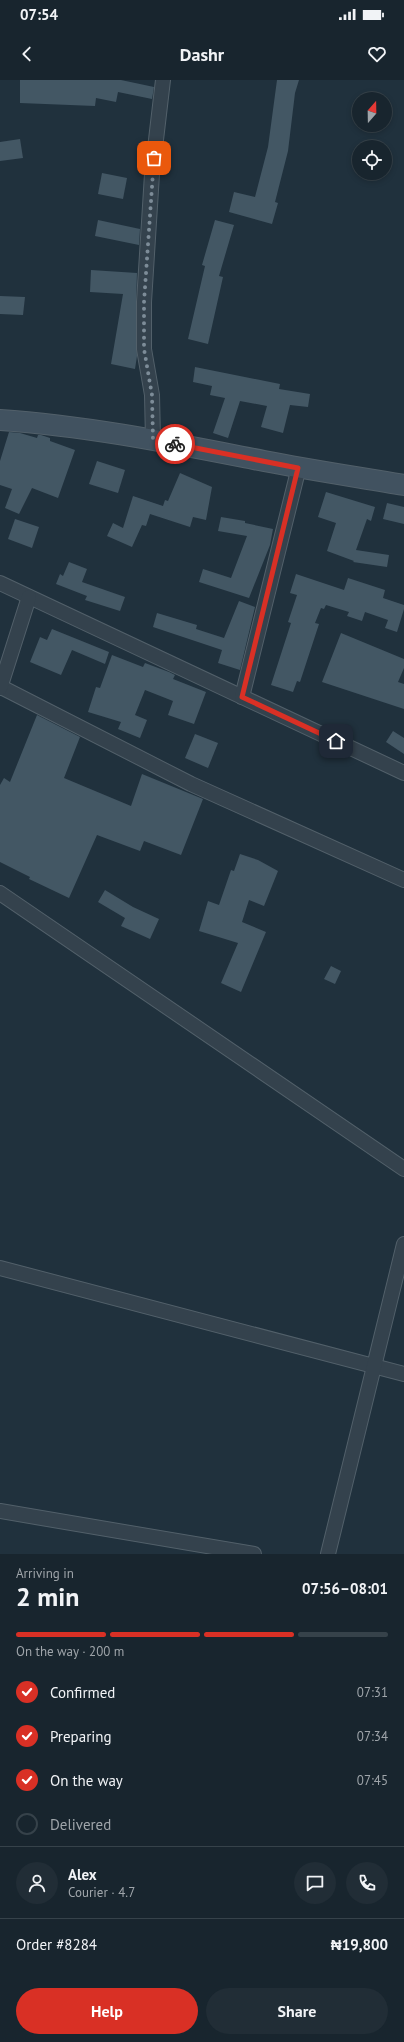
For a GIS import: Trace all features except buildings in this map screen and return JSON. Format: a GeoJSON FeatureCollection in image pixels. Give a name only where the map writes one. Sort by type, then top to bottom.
{"type":"FeatureCollection","features":[{"type":"Feature","properties":{"kind":"main road"},"geometry":{"type":"LineString","coordinates":[[0,420],[37,423],[153,440],[298,468],[404,485]]}},
{"type":"Feature","properties":{"kind":"street"},"geometry":{"type":"LineString","coordinates":[[153,440],[152,395],[144,349],[144,302],[152,174],[163,80]]}},
{"type":"Feature","properties":{"kind":"street"},"geometry":{"type":"LineString","coordinates":[[242,697],[298,468]]}},
{"type":"Feature","properties":{"kind":"street"},"geometry":{"type":"LineString","coordinates":[[0,583],[404,773]]}},
{"type":"Feature","properties":{"kind":"street"},"geometry":{"type":"LineString","coordinates":[[29,597],[0,687],[191,784],[404,880]]}},
{"type":"Feature","properties":{"kind":"street"},"geometry":{"type":"LineString","coordinates":[[0,893],[404,1169]]}},
{"type":"Feature","properties":{"kind":"street"},"geometry":{"type":"LineString","coordinates":[[328,1554],[404,1244]]}},
{"type":"Feature","properties":{"kind":"street"},"geometry":{"type":"LineString","coordinates":[[0,1268],[404,1374]]}},
{"type":"Feature","properties":{"kind":"street"},"geometry":{"type":"LineString","coordinates":[[0,1511],[254,1554]]}},
{"type":"Feature","properties":{"kind":"way so far"},"geometry":{"type":"LineString","coordinates":[[154,158],[144,302],[144,349],[152,395],[153,440],[175,444]]}},
{"type":"Feature","properties":{"kind":"route"},"geometry":{"type":"LineString","coordinates":[[175,444],[298,468],[242,697],[336,741]]}}]}
